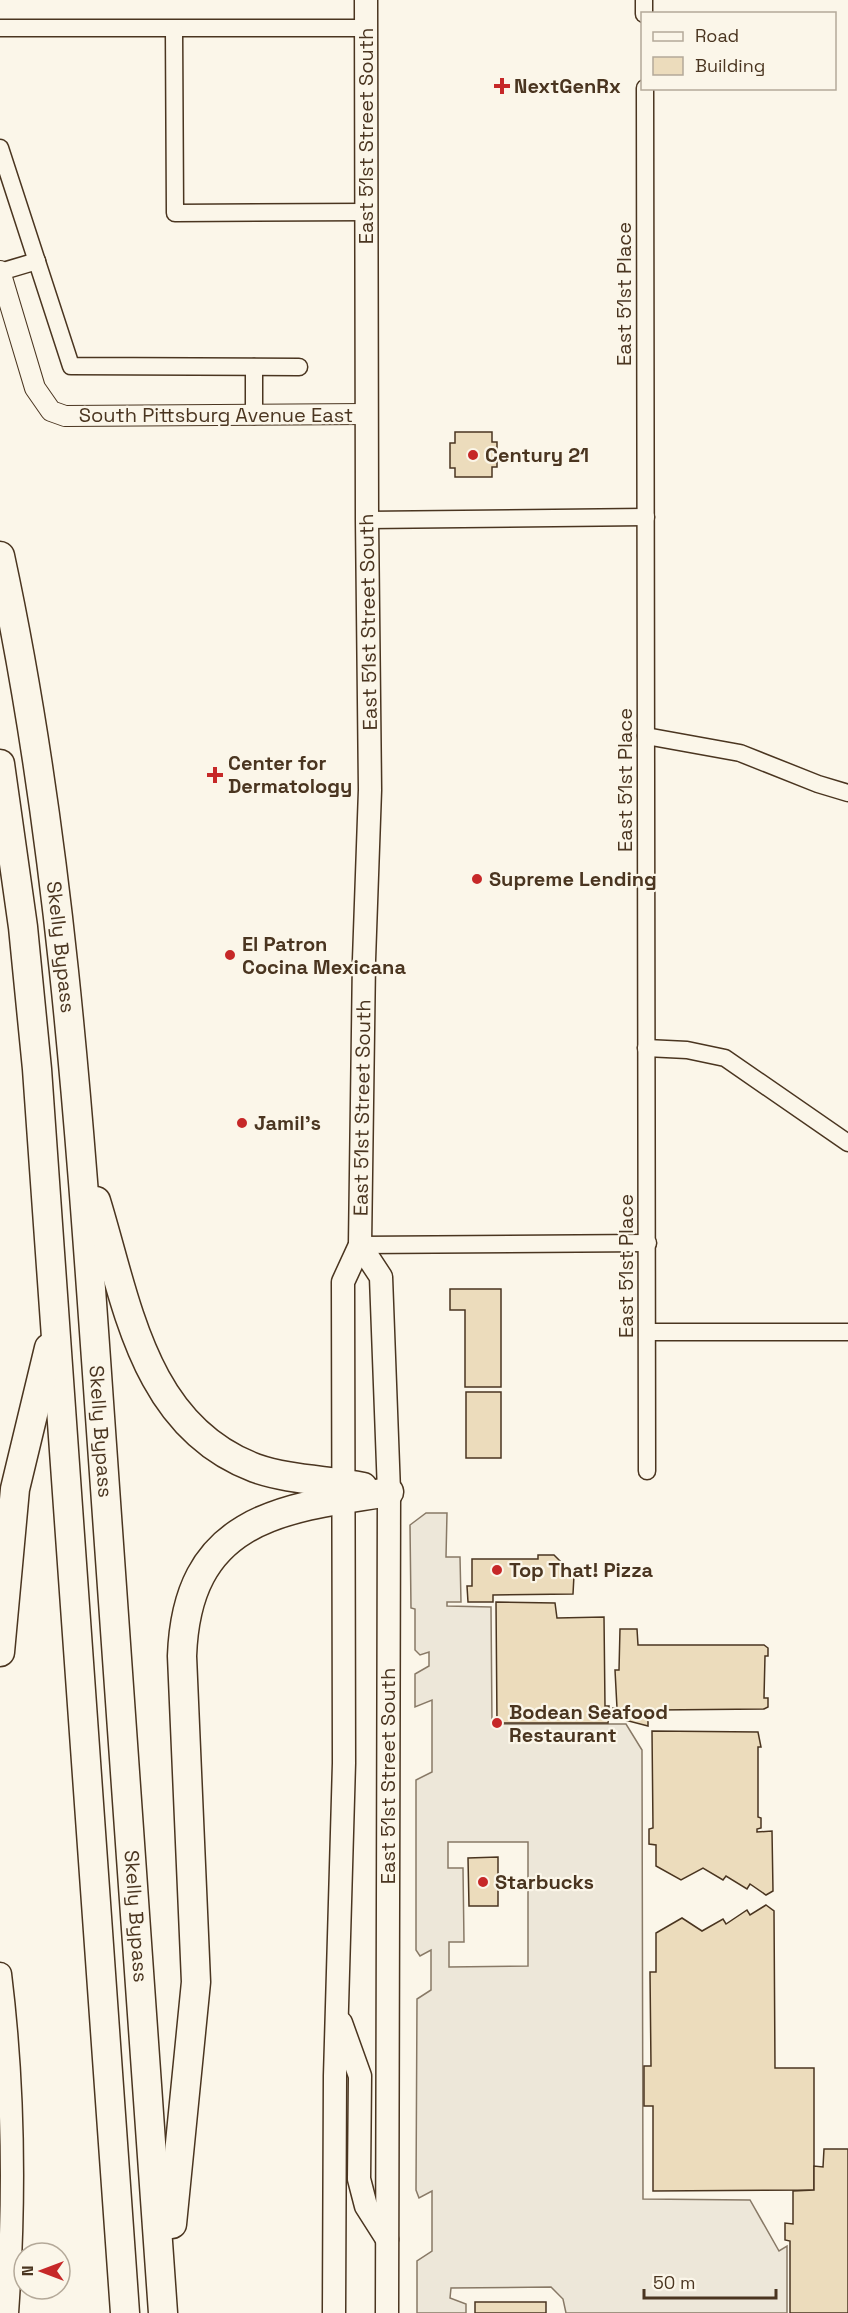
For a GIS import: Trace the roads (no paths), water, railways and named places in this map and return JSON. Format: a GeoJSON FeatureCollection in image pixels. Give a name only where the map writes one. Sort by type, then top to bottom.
{"type":"FeatureCollection","features":[{"type":"Feature","properties":{"kind":"highway","name":"Skelly Bypass"},"geometry":{"type":"LineString","coordinates":[[0,556],[32,728],[52,861],[82,1155],[142,1980],[163,2311]]}},
{"type":"Feature","properties":{"kind":"highway","name":"Skelly Bypass"},"geometry":{"type":"LineString","coordinates":[[0,764],[23,927],[31,1010],[125,2313]]}},
{"type":"Feature","properties":{"kind":"highway"},"geometry":{"type":"LineString","coordinates":[[82,1155],[144,1356],[159,1388],[178,1414],[206,1440],[249,1465],[343,1491],[388,1492]]}},
{"type":"Feature","properties":{"kind":"highway"},"geometry":{"type":"LineString","coordinates":[[0,1652],[15,1489],[55,1320]]}},
{"type":"Feature","properties":{"kind":"highway"},"geometry":{"type":"LineString","coordinates":[[163,2311],[196,1982],[183,1630],[200,1577],[216,1552],[239,1532],[263,1518],[343,1491]]}},
{"type":"Feature","properties":{"kind":"main road","name":"East 51st Street South"},"geometry":{"type":"LineString","coordinates":[[334,2313],[337,2012],[344,1763],[343,1282],[360,1245],[364,952],[370,789],[366,0]]}},
{"type":"Feature","properties":{"kind":"main road","name":"East 51st Street South"},"geometry":{"type":"LineString","coordinates":[[360,1245],[381,1277],[388,1492],[387,2313]]}},
{"type":"Feature","properties":{"kind":"main road"},"geometry":{"type":"LineString","coordinates":[[0,1974],[13,2135],[12,2219],[7,2313]]}},
{"type":"Feature","properties":{"kind":"main road"},"geometry":{"type":"LineString","coordinates":[[337,2012],[360,2076],[359,2179],[366,2206],[387,2239]]}},
{"type":"Feature","properties":{"kind":"street"},"geometry":{"type":"LineString","coordinates":[[0,28],[174,30],[366,28]]}},
{"type":"Feature","properties":{"kind":"street"},"geometry":{"type":"LineString","coordinates":[[174,30],[175,213],[367,212]]}},
{"type":"Feature","properties":{"kind":"street","name":"East 51st Place"},"geometry":{"type":"LineString","coordinates":[[645,90],[647,1471]]}},
{"type":"Feature","properties":{"kind":"street"},"geometry":{"type":"LineString","coordinates":[[0,148],[71,366],[298,367]]}},
{"type":"Feature","properties":{"kind":"street"},"geometry":{"type":"LineString","coordinates":[[0,271],[37,261]]}},
{"type":"Feature","properties":{"kind":"street","name":"South Pittsburg Avenue East"},"geometry":{"type":"LineString","coordinates":[[0,271],[35,388],[51,411],[65,416],[367,414]]}},
{"type":"Feature","properties":{"kind":"street"},"geometry":{"type":"LineString","coordinates":[[254,367],[254,416]]}},
{"type":"Feature","properties":{"kind":"street"},"geometry":{"type":"LineString","coordinates":[[367,519],[646,517]]}},
{"type":"Feature","properties":{"kind":"street"},"geometry":{"type":"LineString","coordinates":[[646,736],[740,753],[848,793]]}},
{"type":"Feature","properties":{"kind":"street"},"geometry":{"type":"LineString","coordinates":[[646,1048],[706,1052],[725,1058],[848,1143]]}},
{"type":"Feature","properties":{"kind":"street"},"geometry":{"type":"LineString","coordinates":[[360,1245],[648,1243]]}},
{"type":"Feature","properties":{"kind":"street"},"geometry":{"type":"LineString","coordinates":[[648,1332],[848,1332]]}},
{"type":"Feature","properties":{"kind":"place","name":"NextGenRx"},"geometry":{"type":"Point","coordinates":[502,86]}},
{"type":"Feature","properties":{"kind":"place","name":"Century 21"},"geometry":{"type":"Point","coordinates":[473,455]}},
{"type":"Feature","properties":{"kind":"place","name":"Center for Dermatology"},"geometry":{"type":"Point","coordinates":[215,775]}},
{"type":"Feature","properties":{"kind":"place","name":"Supreme Lending"},"geometry":{"type":"Point","coordinates":[477,879]}},
{"type":"Feature","properties":{"kind":"place","name":"El Patron Cocina Mexicana"},"geometry":{"type":"Point","coordinates":[230,955]}},
{"type":"Feature","properties":{"kind":"place","name":"Jamil's"},"geometry":{"type":"Point","coordinates":[242,1123]}},
{"type":"Feature","properties":{"kind":"place","name":"Top That! Pizza"},"geometry":{"type":"Point","coordinates":[497,1570]}},
{"type":"Feature","properties":{"kind":"place","name":"Bodean Seafood Restaurant"},"geometry":{"type":"Point","coordinates":[497,1723]}},
{"type":"Feature","properties":{"kind":"place","name":"Starbucks"},"geometry":{"type":"Point","coordinates":[483,1882]}}]}
